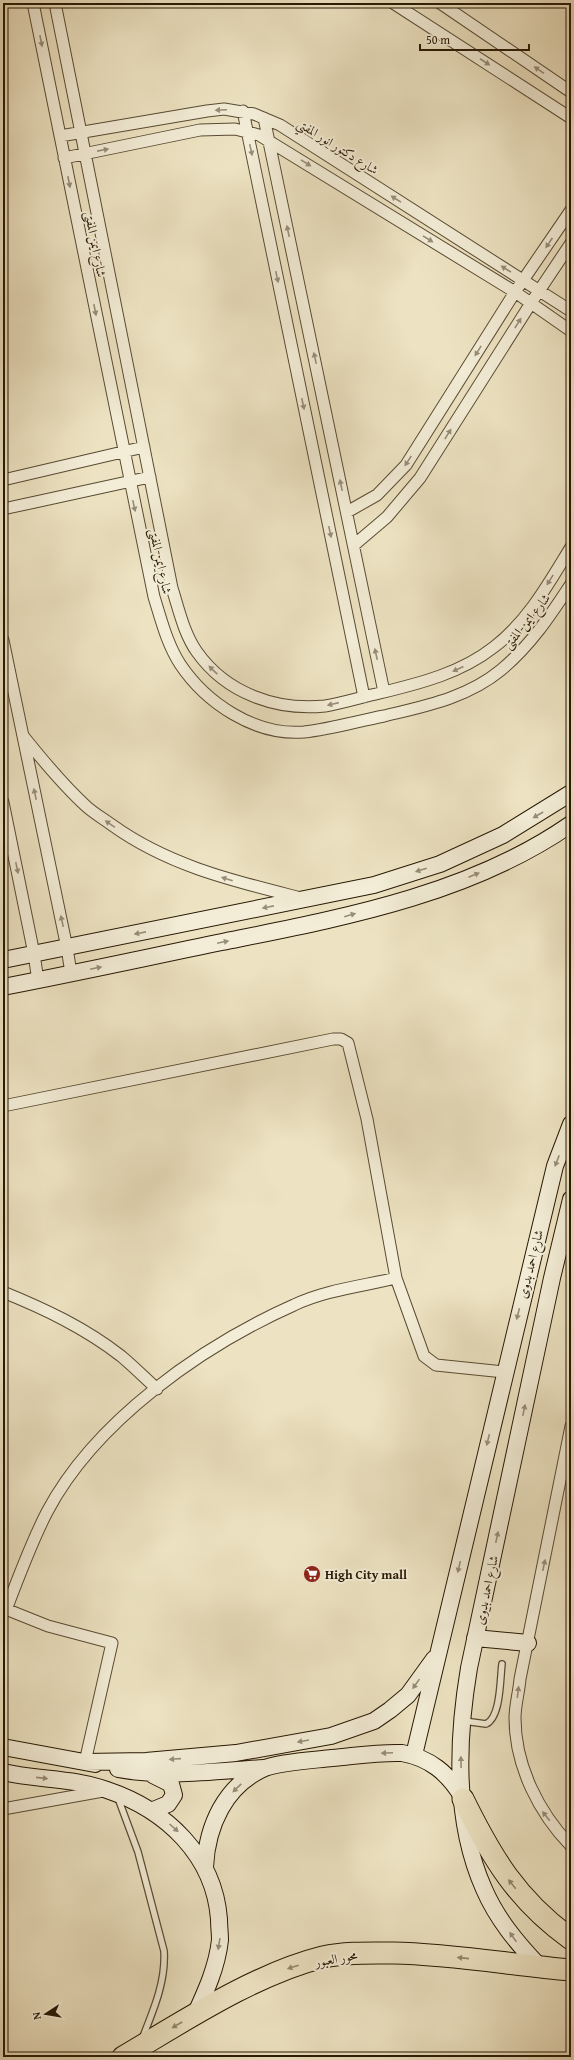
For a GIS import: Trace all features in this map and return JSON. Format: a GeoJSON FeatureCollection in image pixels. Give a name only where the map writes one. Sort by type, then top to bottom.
{"type":"FeatureCollection","features":[{"type":"Feature","properties":{"kind":"highway"},"geometry":{"type":"LineString","coordinates":[[464,1799],[494,1858],[512,1884],[533,1907],[571,1939]]}},
{"type":"Feature","properties":{"kind":"highway","name":"محور العبور"},"geometry":{"type":"LineString","coordinates":[[131,2052],[195,2015],[273,1974],[324,1957],[368,1952],[420,1954],[571,1970]]}},
{"type":"Feature","properties":{"kind":"street","name":"شارع ايمن المفتى"},"geometry":{"type":"LineString","coordinates":[[33,3],[123,452],[154,597],[167,639],[180,664],[200,689],[226,710],[250,723],[276,730],[303,732],[329,728],[439,703],[471,690],[500,672],[525,648],[546,622],[571,584]]}},
{"type":"Feature","properties":{"kind":"street","name":"شارع ايمن المفتى"},"geometry":{"type":"LineString","coordinates":[[55,3],[172,588],[182,622],[197,652],[213,671],[232,686],[254,697],[277,704],[300,707],[326,705],[364,697],[447,674],[472,662],[495,647],[515,628],[533,607],[571,547]]}},
{"type":"Feature","properties":{"kind":"street"},"geometry":{"type":"LineString","coordinates":[[393,3],[571,118]]}},
{"type":"Feature","properties":{"kind":"street"},"geometry":{"type":"LineString","coordinates":[[440,3],[571,92]]}},
{"type":"Feature","properties":{"kind":"street","name":"شارع دكتور انور المفتي"},"geometry":{"type":"LineString","coordinates":[[60,136],[224,109],[243,112],[264,118],[280,125],[571,311]]}},
{"type":"Feature","properties":{"kind":"street"},"geometry":{"type":"LineString","coordinates":[[243,112],[364,697]]}},
{"type":"Feature","properties":{"kind":"street"},"geometry":{"type":"LineString","coordinates":[[264,118],[384,692]]}},
{"type":"Feature","properties":{"kind":"street"},"geometry":{"type":"LineString","coordinates":[[64,158],[200,130],[235,129],[247,131],[269,140],[515,292],[571,331]]}},
{"type":"Feature","properties":{"kind":"street"},"geometry":{"type":"LineString","coordinates":[[347,512],[376,495],[392,481],[406,465],[515,292],[571,210]]}},
{"type":"Feature","properties":{"kind":"street"},"geometry":{"type":"LineString","coordinates":[[265,215],[284,211]]}},
{"type":"Feature","properties":{"kind":"street"},"geometry":{"type":"LineString","coordinates":[[354,545],[386,517],[420,478],[539,290],[571,243]]}},
{"type":"Feature","properties":{"kind":"street"},"geometry":{"type":"LineString","coordinates":[[3,480],[144,447]]}},
{"type":"Feature","properties":{"kind":"street"},"geometry":{"type":"LineString","coordinates":[[3,508],[150,477]]}},
{"type":"Feature","properties":{"kind":"street"},"geometry":{"type":"LineString","coordinates":[[3,640],[71,973]]}},
{"type":"Feature","properties":{"kind":"street"},"geometry":{"type":"LineString","coordinates":[[22,735],[54,774],[88,808],[151,851],[179,863],[239,883],[305,899]]}},
{"type":"Feature","properties":{"kind":"street"},"geometry":{"type":"LineString","coordinates":[[3,960],[374,885],[440,864],[504,835],[571,793]]}},
{"type":"Feature","properties":{"kind":"street"},"geometry":{"type":"LineString","coordinates":[[3,802],[34,954],[38,981]]}},
{"type":"Feature","properties":{"kind":"street"},"geometry":{"type":"LineString","coordinates":[[3,988],[339,918],[397,902],[494,866],[518,855],[571,824]]}},
{"type":"Feature","properties":{"kind":"street"},"geometry":{"type":"LineString","coordinates":[[3,1106],[333,1039],[344,1040],[348,1043],[367,1119],[396,1278],[424,1356],[430,1362],[441,1366],[504,1372]]}},
{"type":"Feature","properties":{"kind":"street","name":"شارع احمد بدوى"},"geometry":{"type":"LineString","coordinates":[[414,1755],[504,1372],[555,1166],[571,1124]]}},
{"type":"Feature","properties":{"kind":"street","name":"شارع احمد بدوى"},"geometry":{"type":"LineString","coordinates":[[539,1966],[517,1943],[499,1917],[484,1890],[473,1860],[466,1830],[461,1766],[462,1721],[467,1681],[475,1638],[552,1278],[571,1199]]}},
{"type":"Feature","properties":{"kind":"street"},"geometry":{"type":"LineString","coordinates":[[85,1762],[112,1643],[48,1626],[5,1609],[47,1512],[69,1477],[95,1444],[124,1415],[194,1360],[223,1342],[294,1304],[396,1278]]}},
{"type":"Feature","properties":{"kind":"street"},"geometry":{"type":"LineString","coordinates":[[3,1292],[41,1307],[83,1329],[121,1356],[157,1389]]}},
{"type":"Feature","properties":{"kind":"street"},"geometry":{"type":"LineString","coordinates":[[571,1426],[520,1678],[515,1718],[518,1746],[528,1780],[542,1810],[571,1846]]}},
{"type":"Feature","properties":{"kind":"street"},"geometry":{"type":"LineString","coordinates":[[475,1638],[528,1643]]}},
{"type":"Feature","properties":{"kind":"street"},"geometry":{"type":"LineString","coordinates":[[85,1762],[146,1761],[236,1753],[346,1732],[374,1721],[408,1695],[439,1653]]}},
{"type":"Feature","properties":{"kind":"street"},"geometry":{"type":"LineString","coordinates":[[3,1747],[151,1774],[178,1774],[266,1767],[303,1761],[390,1753],[414,1755],[424,1759],[443,1771],[464,1799]]}},
{"type":"Feature","properties":{"kind":"street"},"geometry":{"type":"LineString","coordinates":[[205,1867],[206,1852],[213,1825],[222,1804],[244,1781],[266,1767]]}},
{"type":"Feature","properties":{"kind":"street"},"geometry":{"type":"LineString","coordinates":[[3,1772],[62,1780],[112,1792],[151,1811],[178,1831],[192,1846],[205,1867],[218,1902],[220,1940],[212,1976],[195,2015]]}},
{"type":"Feature","properties":{"kind":"street"},"geometry":{"type":"LineString","coordinates":[[151,1774],[171,1784],[174,1795],[168,1804],[151,1811]]}},
{"type":"Feature","properties":{"kind":"street"},"geometry":{"type":"LineString","coordinates":[[3,1809],[112,1792]]}},
{"type":"Feature","properties":{"kind":"lane"},"geometry":{"type":"LineString","coordinates":[[462,1721],[486,1724],[493,1720],[496,1712],[502,1664]]}},
{"type":"Feature","properties":{"kind":"lane"},"geometry":{"type":"LineString","coordinates":[[112,1792],[138,1852],[164,1951],[165,1964],[160,1986],[131,2052]]}},
{"type":"Feature","properties":{"kind":"place","name":"High City mall"},"geometry":{"type":"Point","coordinates":[312,1574]}}]}
